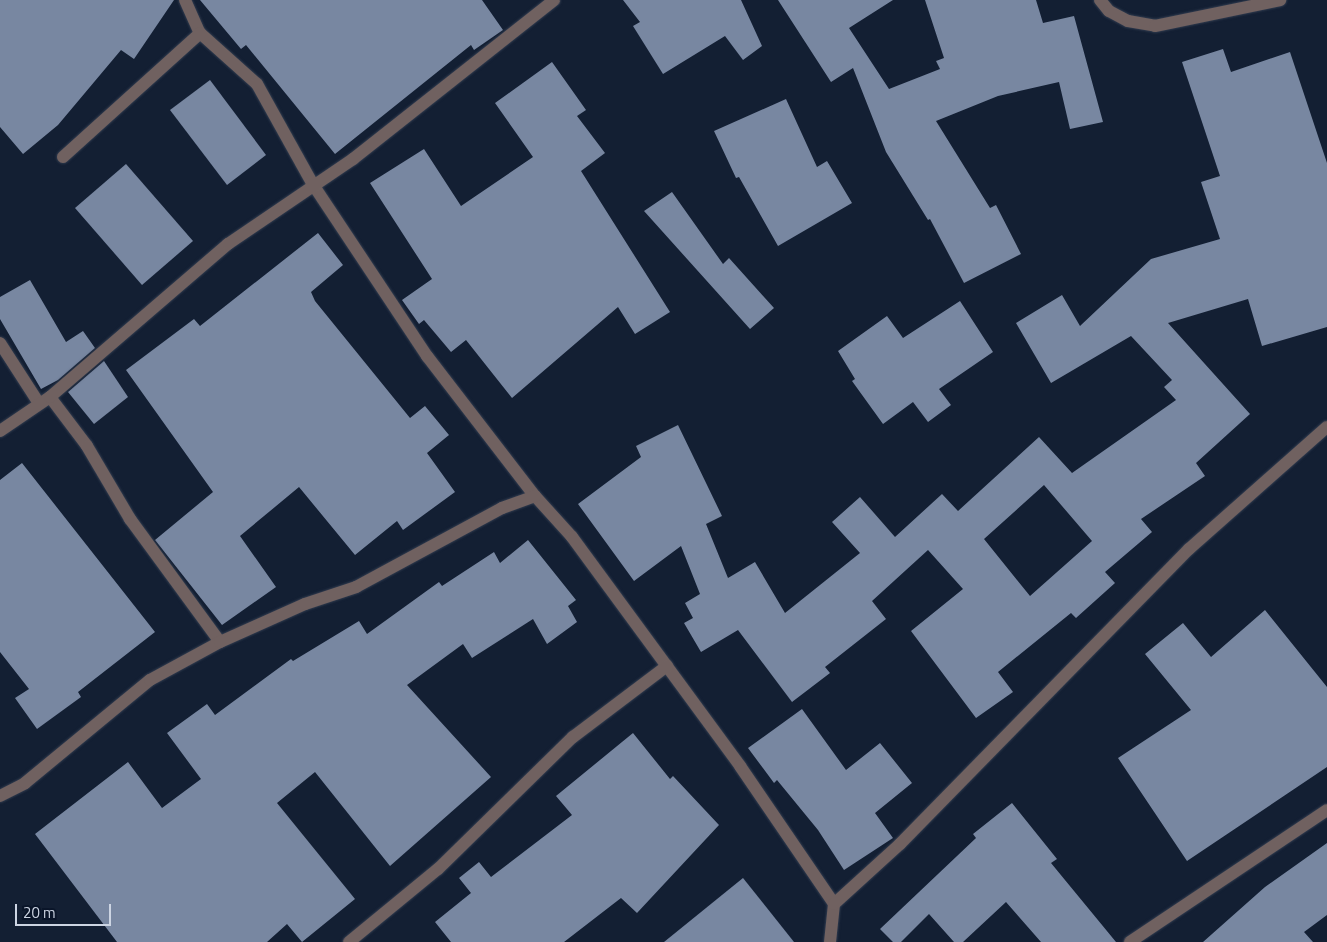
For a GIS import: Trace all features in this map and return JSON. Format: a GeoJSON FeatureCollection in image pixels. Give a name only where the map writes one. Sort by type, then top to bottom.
{"type":"FeatureCollection","features":[{"type":"Feature","properties":{"kind":"street"},"geometry":{"type":"LineString","coordinates":[[184,0],[200,33],[257,84],[312,183],[428,356],[535,496],[572,538],[667,666],[834,904],[830,942]]}},
{"type":"Feature","properties":{"kind":"street"},"geometry":{"type":"LineString","coordinates":[[0,431],[38,402],[50,396],[228,244],[312,183],[353,159],[554,0]]}},
{"type":"Feature","properties":{"kind":"street"},"geometry":{"type":"LineString","coordinates":[[1100,0],[1109,11],[1128,21],[1155,26],[1280,0]]}},
{"type":"Feature","properties":{"kind":"street"},"geometry":{"type":"LineString","coordinates":[[63,157],[200,33]]}},
{"type":"Feature","properties":{"kind":"street"},"geometry":{"type":"LineString","coordinates":[[0,343],[38,402]]}},
{"type":"Feature","properties":{"kind":"street"},"geometry":{"type":"LineString","coordinates":[[50,396],[87,446],[130,519],[220,642]]}},
{"type":"Feature","properties":{"kind":"street"},"geometry":{"type":"LineString","coordinates":[[834,904],[900,844],[1189,549],[1327,427]]}},
{"type":"Feature","properties":{"kind":"street"},"geometry":{"type":"LineString","coordinates":[[0,796],[25,783],[150,680],[220,642],[305,604],[356,587],[502,508],[535,496]]}},
{"type":"Feature","properties":{"kind":"street"},"geometry":{"type":"LineString","coordinates":[[349,942],[438,869],[514,799],[573,737],[667,666]]}},
{"type":"Feature","properties":{"kind":"street"},"geometry":{"type":"LineString","coordinates":[[1130,942],[1327,810]]}},
{"type":"Feature","properties":{"kind":"building"},"geometry":{"type":"Polygon","coordinates":[[[0,0],[174,0],[134,59],[121,50],[58,125],[23,154],[0,127],[0,0]]]}},
{"type":"Feature","properties":{"kind":"building"},"geometry":{"type":"Polygon","coordinates":[[[200,0],[482,0],[503,30],[474,50],[471,45],[335,154],[246,45],[241,49],[200,0]]]}},
{"type":"Feature","properties":{"kind":"building"},"geometry":{"type":"Polygon","coordinates":[[[623,0],[741,0],[762,46],[743,60],[725,36],[663,74],[633,26],[640,22],[623,0]]]}},
{"type":"Feature","properties":{"kind":"building"},"geometry":{"type":"Polygon","coordinates":[[[778,0],[893,0],[849,28],[889,89],[940,69],[936,61],[944,58],[925,0],[1036,0],[1043,23],[1074,16],[1103,122],[1070,129],[1059,82],[998,96],[936,121],[990,208],[996,205],[1021,254],[964,283],[930,219],[928,220],[886,152],[853,68],[831,82],[778,0]]]}},
{"type":"Feature","properties":{"kind":"building"},"geometry":{"type":"Polygon","coordinates":[[[1223,49],[1231,72],[1290,52],[1327,163],[1327,327],[1262,346],[1248,299],[1168,323],[1250,414],[1196,463],[1205,476],[1141,519],[1152,532],[1105,572],[1115,583],[1076,618],[1071,613],[998,672],[1013,692],[976,718],[911,631],[963,589],[928,550],[872,601],[886,619],[825,667],[830,673],[792,702],[738,630],[701,652],[684,623],[693,618],[685,603],[700,594],[681,546],[634,581],[578,504],[641,457],[636,446],[678,425],[722,516],[706,524],[728,578],[755,562],[785,613],[860,553],[832,522],[860,497],[895,537],[942,494],[958,511],[1039,437],[1072,473],[1176,400],[1164,387],[1172,380],[1131,336],[1051,383],[1016,323],[1062,295],[1080,326],[1151,259],[1220,239],[1201,182],[1220,176],[1182,62],[1223,49]],[[1044,485],[984,539],[1030,596],[1092,541],[1044,485]]]}},
{"type":"Feature","properties":{"kind":"building"},"geometry":{"type":"Polygon","coordinates":[[[552,62],[586,110],[577,116],[605,153],[581,171],[670,312],[635,334],[618,307],[512,398],[466,340],[451,352],[424,320],[419,324],[402,300],[432,279],[370,183],[424,149],[461,206],[533,157],[495,103],[552,62]]]}},
{"type":"Feature","properties":{"kind":"building"},"geometry":{"type":"Polygon","coordinates":[[[210,80],[266,155],[227,185],[170,110],[210,80]]]}},
{"type":"Feature","properties":{"kind":"building"},"geometry":{"type":"Polygon","coordinates":[[[786,99],[817,167],[827,161],[852,203],[778,246],[739,177],[736,178],[714,131],[786,99]]]}},
{"type":"Feature","properties":{"kind":"building"},"geometry":{"type":"Polygon","coordinates":[[[126,164],[193,241],[142,285],[75,208],[126,164]]]}},
{"type":"Feature","properties":{"kind":"building"},"geometry":{"type":"Polygon","coordinates":[[[672,192],[723,264],[729,258],[774,308],[750,329],[644,211],[672,192]]]}},
{"type":"Feature","properties":{"kind":"building"},"geometry":{"type":"Polygon","coordinates":[[[318,233],[343,265],[311,292],[315,301],[410,418],[425,406],[449,435],[427,453],[455,492],[403,530],[397,521],[355,555],[299,487],[240,536],[276,587],[222,625],[155,540],[213,492],[126,370],[194,319],[200,326],[318,233]]]}},
{"type":"Feature","properties":{"kind":"building"},"geometry":{"type":"Polygon","coordinates":[[[30,280],[66,342],[83,331],[95,348],[58,380],[41,389],[0,319],[0,297],[30,280]]]}},
{"type":"Feature","properties":{"kind":"building"},"geometry":{"type":"Polygon","coordinates":[[[960,301],[993,352],[939,389],[951,405],[928,422],[913,402],[883,424],[852,381],[855,379],[838,351],[887,316],[903,338],[960,301]]]}},
{"type":"Feature","properties":{"kind":"building"},"geometry":{"type":"Polygon","coordinates":[[[104,361],[128,397],[94,424],[68,392],[104,361]]]}},
{"type":"Feature","properties":{"kind":"building"},"geometry":{"type":"Polygon","coordinates":[[[22,463],[155,632],[78,692],[81,697],[37,729],[15,698],[29,689],[0,652],[0,480],[22,463]]]}},
{"type":"Feature","properties":{"kind":"building"},"geometry":{"type":"Polygon","coordinates":[[[528,540],[576,600],[568,606],[577,622],[547,644],[533,619],[472,658],[463,644],[407,685],[491,777],[390,866],[315,772],[277,803],[355,899],[302,942],[287,924],[267,942],[117,942],[35,834],[128,762],[162,808],[201,779],[167,733],[207,704],[215,715],[291,659],[293,661],[359,621],[367,634],[439,582],[442,586],[494,552],[500,563],[528,540]]]}},
{"type":"Feature","properties":{"kind":"building"},"geometry":{"type":"Polygon","coordinates":[[[1265,610],[1327,687],[1327,767],[1187,861],[1118,758],[1191,710],[1145,654],[1183,623],[1211,657],[1265,610]]]}},
{"type":"Feature","properties":{"kind":"building"},"geometry":{"type":"Polygon","coordinates":[[[802,709],[846,770],[880,743],[912,783],[875,813],[893,838],[844,870],[818,830],[777,780],[774,783],[748,748],[802,709]]]}},
{"type":"Feature","properties":{"kind":"building"},"geometry":{"type":"Polygon","coordinates":[[[633,733],[670,779],[673,776],[719,825],[637,913],[621,898],[564,942],[451,942],[435,922],[471,893],[459,878],[479,862],[491,877],[572,815],[556,796],[633,733]]]}},
{"type":"Feature","properties":{"kind":"building"},"geometry":{"type":"Polygon","coordinates":[[[1012,803],[1057,859],[1051,863],[1116,942],[1041,942],[1006,902],[963,942],[954,942],[929,914],[901,942],[893,942],[880,929],[976,838],[973,834],[1012,803]]]}},
{"type":"Feature","properties":{"kind":"building"},"geometry":{"type":"Polygon","coordinates":[[[1327,843],[1327,915],[1304,932],[1313,942],[1203,942],[1265,887],[1327,843]]]}},
{"type":"Feature","properties":{"kind":"building"},"geometry":{"type":"Polygon","coordinates":[[[743,878],[794,942],[664,942],[743,878]]]}}]}
